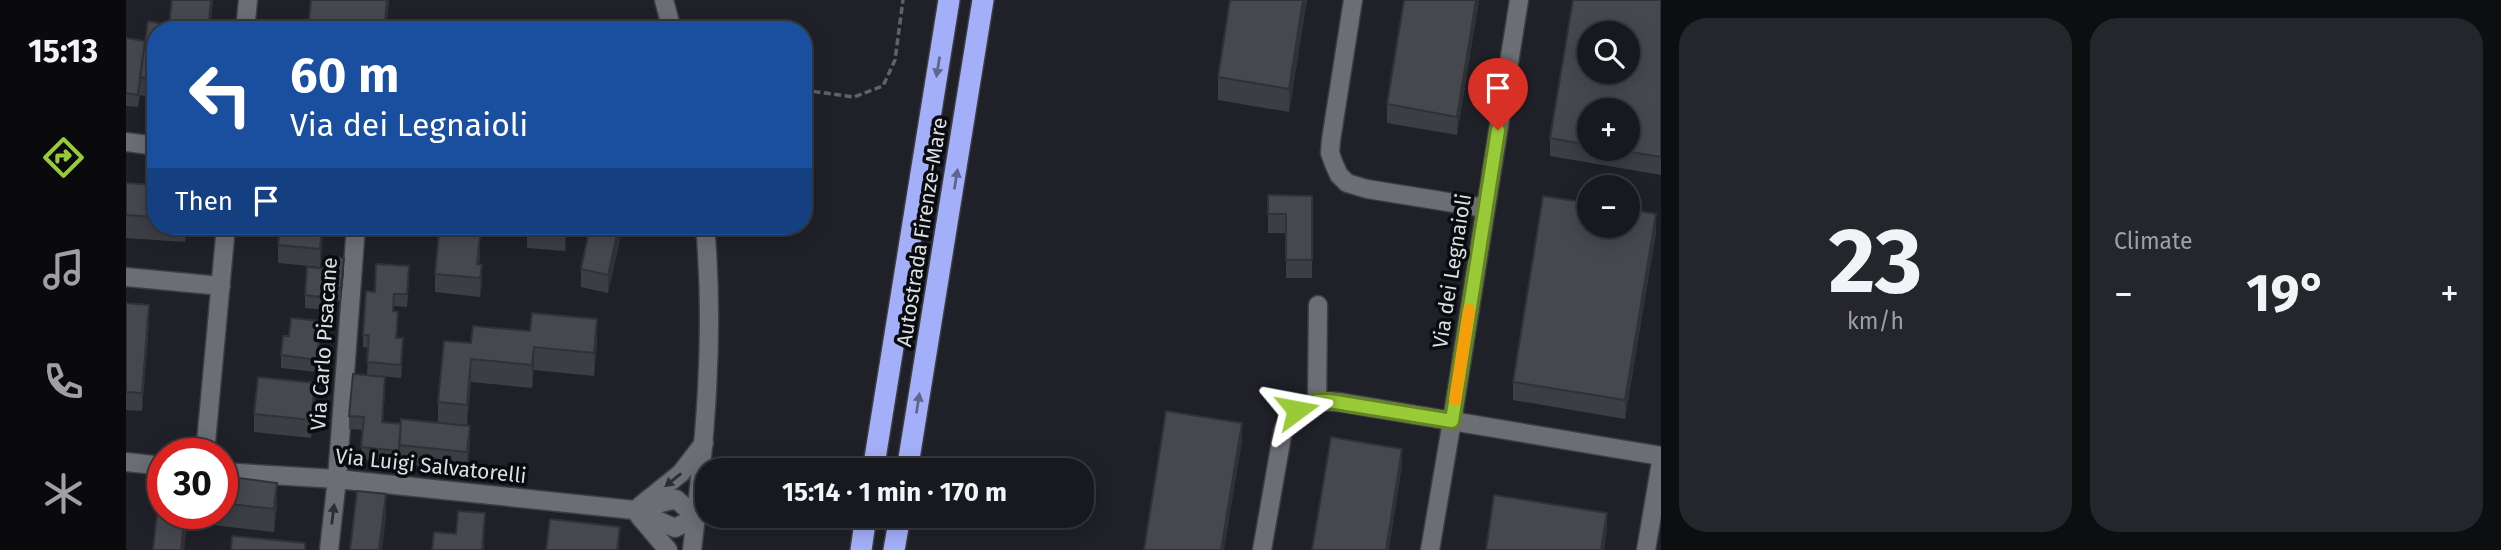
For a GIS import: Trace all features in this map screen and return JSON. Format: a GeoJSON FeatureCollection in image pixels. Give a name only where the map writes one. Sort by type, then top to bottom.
{"type":"FeatureCollection","features":[{"type":"Feature","properties":{"kind":"highway","name":"Autostrada Firenze-Mare"},"geometry":{"type":"LineString","coordinates":[[875,458],[949,0]]}},
{"type":"Feature","properties":{"kind":"highway","name":"Autostrada Firenze-Mare"},"geometry":{"type":"LineString","coordinates":[[909,458],[983,0]]}},
{"type":"Feature","properties":{"kind":"highway"},"geometry":{"type":"LineString","coordinates":[[860,550],[864,528]]}},
{"type":"Feature","properties":{"kind":"highway"},"geometry":{"type":"LineString","coordinates":[[894,550],[898,528]]}},
{"type":"Feature","properties":{"kind":"street"},"geometry":{"type":"LineString","coordinates":[[246,21],[248,0]]}},
{"type":"Feature","properties":{"kind":"street"},"geometry":{"type":"LineString","coordinates":[[664,0],[670,21]]}},
{"type":"Feature","properties":{"kind":"street"},"geometry":{"type":"LineString","coordinates":[[1353,0],[1331,140],[1330,153],[1339,175],[1347,183],[1367,189],[1485,208]]}},
{"type":"Feature","properties":{"kind":"street","name":"Via dei Legnaioli"},"geometry":{"type":"LineString","coordinates":[[1430,550],[1519,0]]}},
{"type":"Feature","properties":{"kind":"street"},"geometry":{"type":"LineString","coordinates":[[126,142],[147,145]]}},
{"type":"Feature","properties":{"kind":"street"},"geometry":{"type":"LineString","coordinates":[[206,438],[225,235]]}},
{"type":"Feature","properties":{"kind":"street","name":"Via Carlo Pisacane"},"geometry":{"type":"LineString","coordinates":[[329,550],[355,235]]}},
{"type":"Feature","properties":{"kind":"street"},"geometry":{"type":"LineString","coordinates":[[702,458],[709,361],[709,274],[706,235]]}},
{"type":"Feature","properties":{"kind":"street"},"geometry":{"type":"LineString","coordinates":[[126,277],[220,286]]}},
{"type":"Feature","properties":{"kind":"street"},"geometry":{"type":"LineString","coordinates":[[1317,401],[1318,305]]}},
{"type":"Feature","properties":{"kind":"street"},"geometry":{"type":"LineString","coordinates":[[1262,550],[1283,430],[1297,410],[1317,401],[1339,402],[1661,456]]}},
{"type":"Feature","properties":{"kind":"street"},"geometry":{"type":"LineString","coordinates":[[668,550],[634,510],[681,473],[704,443]]}},
{"type":"Feature","properties":{"kind":"street"},"geometry":{"type":"LineString","coordinates":[[126,462],[147,464]]}},
{"type":"Feature","properties":{"kind":"street"},"geometry":{"type":"LineString","coordinates":[[1646,550],[1661,462]]}},
{"type":"Feature","properties":{"kind":"street","name":"Via Luigi Salvatorelli"},"geometry":{"type":"LineString","coordinates":[[238,473],[337,479],[634,510],[675,528],[695,518]]}},
{"type":"Feature","properties":{"kind":"street","name":"Via Luigi Salvatorelli"},"geometry":{"type":"LineString","coordinates":[[634,510],[676,499],[695,516]]}},
{"type":"Feature","properties":{"kind":"street"},"geometry":{"type":"LineString","coordinates":[[692,550],[695,525]]}},
{"type":"Feature","properties":{"kind":"path"},"geometry":{"type":"LineString","coordinates":[[812,91],[854,97],[883,86],[895,60],[903,0]]}},
{"type":"Feature","properties":{"kind":"building"},"geometry":{"type":"Polygon","coordinates":[[[172,0],[211,0],[209,21],[169,21],[172,0]]]}},
{"type":"Feature","properties":{"kind":"building"},"geometry":{"type":"Polygon","coordinates":[[[311,0],[387,0],[385,21],[309,21],[311,0]]]}},
{"type":"Feature","properties":{"kind":"building"},"geometry":{"type":"Polygon","coordinates":[[[1230,0],[1303,0],[1289,89],[1218,77],[1230,0]]]}},
{"type":"Feature","properties":{"kind":"building"},"geometry":{"type":"Polygon","coordinates":[[[1404,0],[1476,0],[1457,117],[1387,104],[1404,0]]]}},
{"type":"Feature","properties":{"kind":"building"},"geometry":{"type":"Polygon","coordinates":[[[1573,0],[1661,0],[1661,157],[1640,154],[1640,98],[1577,98],[1577,143],[1550,138],[1573,0]]]}},
{"type":"Feature","properties":{"kind":"building"},"geometry":{"type":"Polygon","coordinates":[[[147,28],[147,78],[140,77],[147,28]]]}},
{"type":"Feature","properties":{"kind":"building"},"geometry":{"type":"Polygon","coordinates":[[[126,38],[145,41],[138,95],[126,93],[126,38]]]}},
{"type":"Feature","properties":{"kind":"building"},"geometry":{"type":"Polygon","coordinates":[[[126,183],[147,184],[147,216],[126,215],[126,183]]]}},
{"type":"Feature","properties":{"kind":"building"},"geometry":{"type":"Polygon","coordinates":[[[1268,195],[1312,196],[1312,260],[1286,260],[1286,214],[1268,214],[1268,195]]]}},
{"type":"Feature","properties":{"kind":"building"},"geometry":{"type":"Polygon","coordinates":[[[1543,196],[1577,201],[1577,238],[1640,238],[1640,211],[1656,214],[1625,400],[1513,382],[1543,196]]]}},
{"type":"Feature","properties":{"kind":"building"},"geometry":{"type":"Polygon","coordinates":[[[279,235],[321,235],[320,249],[278,245],[279,235]]]}},
{"type":"Feature","properties":{"kind":"building"},"geometry":{"type":"Polygon","coordinates":[[[439,235],[480,236],[477,264],[482,265],[480,278],[435,274],[439,235]]]}},
{"type":"Feature","properties":{"kind":"building"},"geometry":{"type":"Polygon","coordinates":[[[588,235],[617,235],[608,275],[581,269],[588,235]]]}},
{"type":"Feature","properties":{"kind":"building"},"geometry":{"type":"Polygon","coordinates":[[[329,256],[344,258],[341,288],[329,287],[328,298],[305,295],[307,267],[327,269],[329,256]]]}},
{"type":"Feature","properties":{"kind":"building"},"geometry":{"type":"Polygon","coordinates":[[[376,264],[409,266],[407,294],[394,294],[393,311],[398,312],[396,338],[403,338],[401,365],[367,362],[369,335],[363,335],[366,291],[375,292],[376,264]]]}},
{"type":"Feature","properties":{"kind":"building"},"geometry":{"type":"Polygon","coordinates":[[[126,303],[149,305],[142,393],[126,392],[126,303]]]}},
{"type":"Feature","properties":{"kind":"building"},"geometry":{"type":"Polygon","coordinates":[[[532,313],[597,319],[594,353],[534,347],[532,365],[471,359],[467,405],[438,402],[444,341],[471,343],[473,326],[530,331],[532,313]]]}},
{"type":"Feature","properties":{"kind":"building"},"geometry":{"type":"Polygon","coordinates":[[[291,318],[321,321],[317,360],[281,355],[283,336],[289,336],[291,318]]]}},
{"type":"Feature","properties":{"kind":"building"},"geometry":{"type":"Polygon","coordinates":[[[353,374],[385,377],[382,422],[401,424],[399,451],[361,447],[364,417],[349,416],[353,374]]]}},
{"type":"Feature","properties":{"kind":"building"},"geometry":{"type":"Polygon","coordinates":[[[258,377],[315,383],[311,420],[254,414],[258,377]]]}},
{"type":"Feature","properties":{"kind":"building"},"geometry":{"type":"Polygon","coordinates":[[[1166,411],[1242,423],[1221,550],[1144,550],[1166,411]]]}},
{"type":"Feature","properties":{"kind":"building"},"geometry":{"type":"Polygon","coordinates":[[[401,419],[470,426],[467,452],[399,445],[401,419]]]}},
{"type":"Feature","properties":{"kind":"building"},"geometry":{"type":"Polygon","coordinates":[[[1331,437],[1402,449],[1386,550],[1312,550],[1331,437]]]}},
{"type":"Feature","properties":{"kind":"building"},"geometry":{"type":"Polygon","coordinates":[[[238,478],[277,483],[274,509],[238,505],[238,478]]]}},
{"type":"Feature","properties":{"kind":"building"},"geometry":{"type":"Polygon","coordinates":[[[357,491],[386,494],[379,550],[350,550],[357,491]]]}},
{"type":"Feature","properties":{"kind":"building"},"geometry":{"type":"Polygon","coordinates":[[[1494,495],[1607,513],[1601,550],[1486,550],[1494,495]]]}},
{"type":"Feature","properties":{"kind":"building"},"geometry":{"type":"Polygon","coordinates":[[[458,511],[485,513],[482,550],[432,550],[434,532],[456,534],[458,511]]]}},
{"type":"Feature","properties":{"kind":"building"},"geometry":{"type":"Polygon","coordinates":[[[550,519],[620,527],[617,550],[546,550],[550,519]]]}},
{"type":"Feature","properties":{"kind":"building"},"geometry":{"type":"Polygon","coordinates":[[[155,529],[183,529],[181,550],[153,550],[155,529]]]}},
{"type":"Feature","properties":{"kind":"building"},"geometry":{"type":"Polygon","coordinates":[[[232,536],[305,543],[305,550],[231,550],[232,536]]]}},
{"type":"Feature","properties":{"kind":"slow traffic"},"geometry":{"type":"LineString","coordinates":[[1455,400],[1469,310]]}},
{"type":"Feature","properties":{"kind":"route"},"geometry":{"type":"LineString","coordinates":[[1297,410],[1317,401],[1329,401],[1452,421],[1498,130]]}}]}
